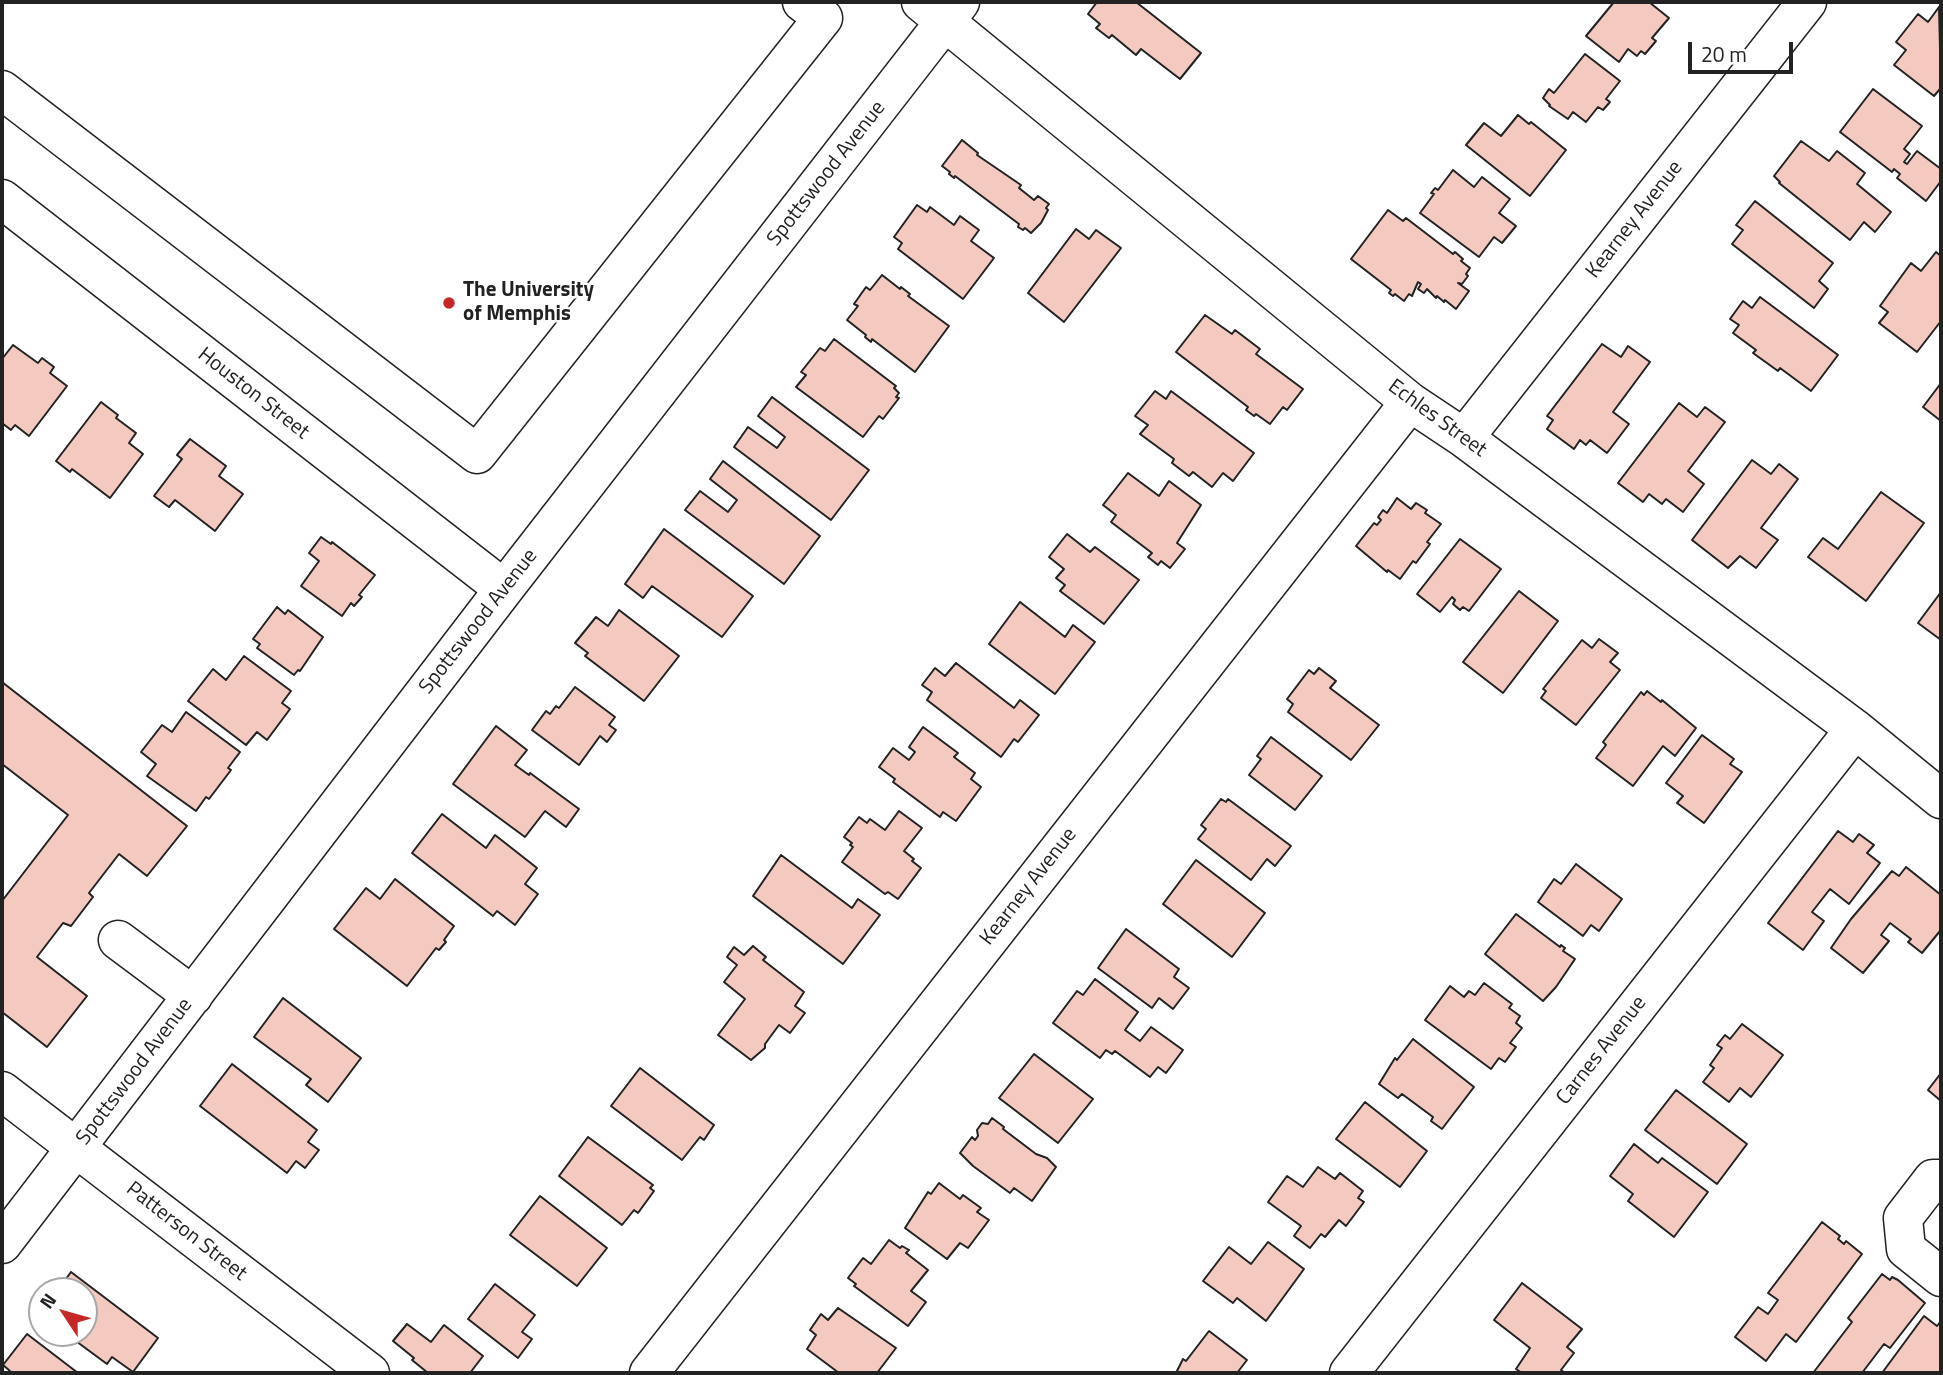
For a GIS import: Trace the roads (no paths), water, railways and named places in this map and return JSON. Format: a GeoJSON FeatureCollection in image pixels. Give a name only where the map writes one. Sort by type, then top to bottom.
{"type":"FeatureCollection","features":[{"type":"Feature","properties":{"kind":"street"},"geometry":{"type":"LineString","coordinates":[[2,90],[477,454],[823,18],[802,2]]}},
{"type":"Feature","properties":{"kind":"street","name":"Kearney Avenue"},"geometry":{"type":"LineString","coordinates":[[1464,438],[1807,2]]}},
{"type":"Feature","properties":{"kind":"street","name":"Echles Street"},"geometry":{"type":"LineString","coordinates":[[942,8],[1410,402],[1464,438],[1855,729],[1941,799]]}},
{"type":"Feature","properties":{"kind":"street","name":"Spottswood Avenue"},"geometry":{"type":"LineString","coordinates":[[2,1244],[504,589],[942,8]]}},
{"type":"Feature","properties":{"kind":"street","name":"Houston Street"},"geometry":{"type":"LineString","coordinates":[[2,199],[504,589]]}},
{"type":"Feature","properties":{"kind":"street","name":"Kearney Avenue"},"geometry":{"type":"LineString","coordinates":[[649,1373],[1410,402]]}},
{"type":"Feature","properties":{"kind":"street","name":"Carnes Avenue"},"geometry":{"type":"LineString","coordinates":[[1349,1373],[1855,729]]}},
{"type":"Feature","properties":{"kind":"street"},"geometry":{"type":"LineString","coordinates":[[118,940],[193,996]]}},
{"type":"Feature","properties":{"kind":"street","name":"Patterson Street"},"geometry":{"type":"LineString","coordinates":[[2,1091],[370,1373]]}},
{"type":"Feature","properties":{"kind":"street"},"geometry":{"type":"LineString","coordinates":[[1941,1179],[1933,1179],[1903,1218],[1906,1249],[1941,1277]]}},
{"type":"Feature","properties":{"kind":"place","name":"The University of Memphis"},"geometry":{"type":"Point","coordinates":[449,303]}}]}
